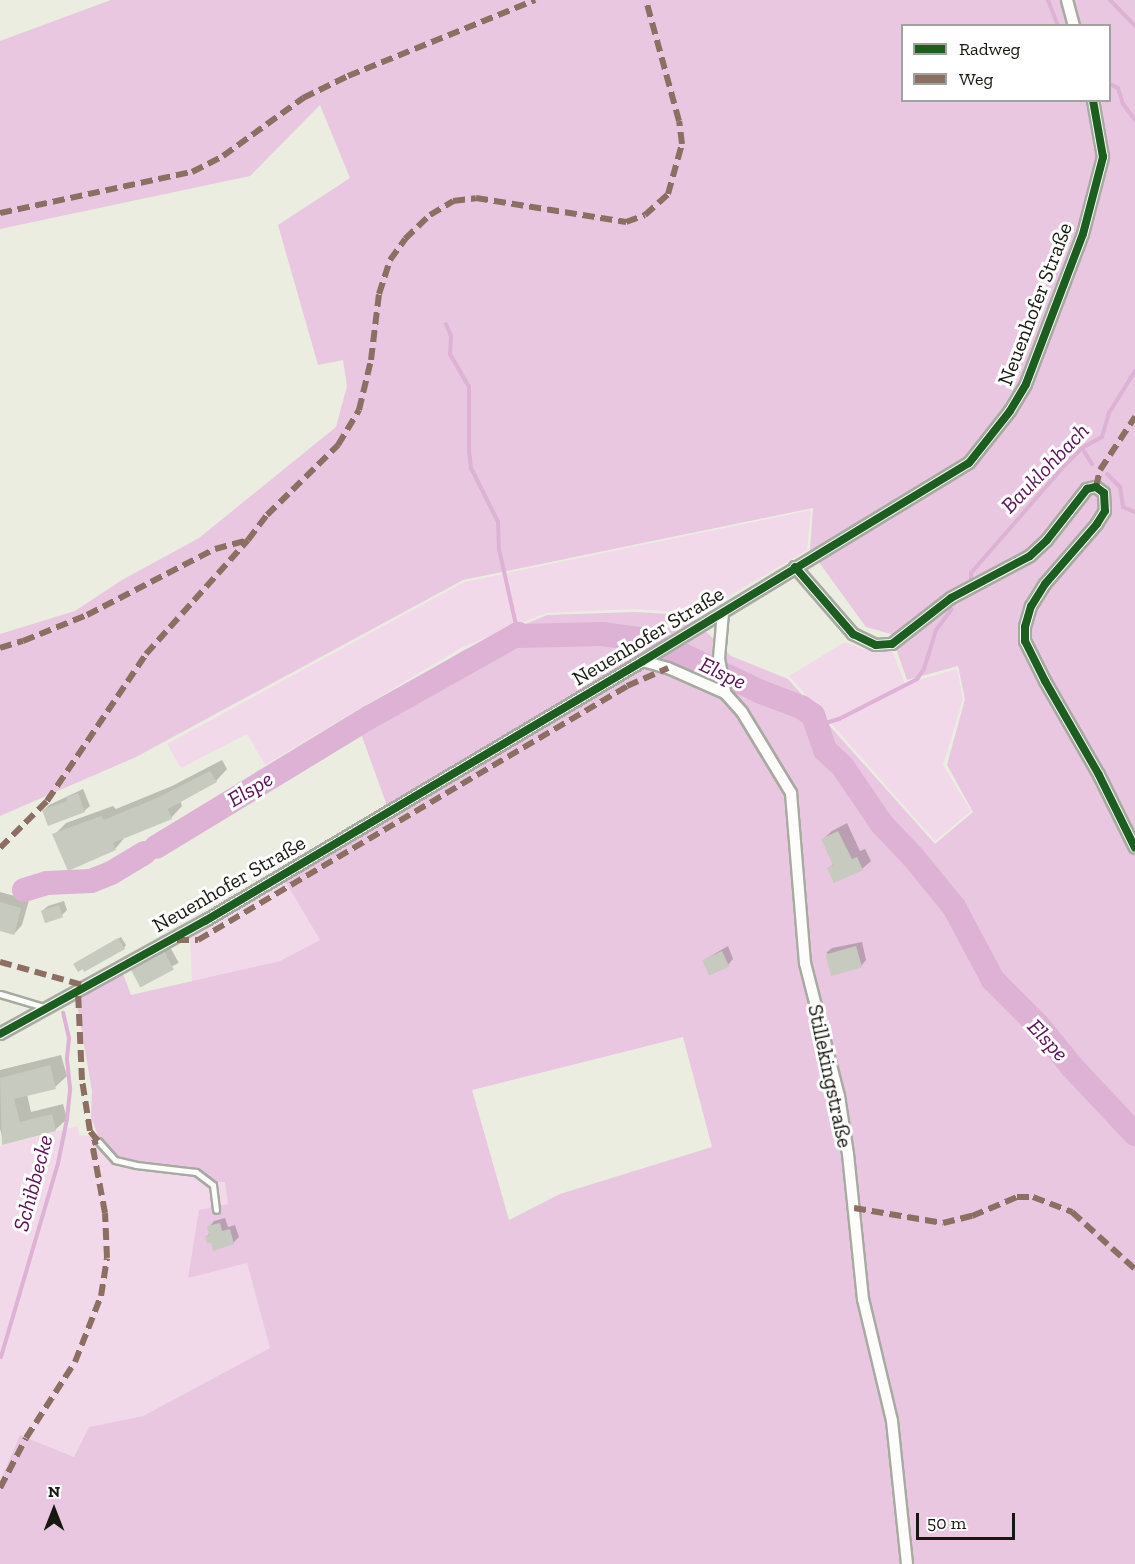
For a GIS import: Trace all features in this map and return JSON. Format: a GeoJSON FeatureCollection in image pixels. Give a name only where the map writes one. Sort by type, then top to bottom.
{"type":"FeatureCollection","features":[{"type":"Feature","properties":{"kind":"street"},"geometry":{"type":"LineString","coordinates":[[1067,0],[1073,24]]}},
{"type":"Feature","properties":{"kind":"street","name":"Neuenhofer Straße"},"geometry":{"type":"LineString","coordinates":[[0,1034],[205,921],[643,661],[969,463],[1010,411],[1026,384],[1083,234],[1095,195],[1103,157],[1093,102]]}},
{"type":"Feature","properties":{"kind":"street"},"geometry":{"type":"LineString","coordinates":[[795,567],[853,634],[876,645],[892,644],[951,598],[1030,556],[1047,540],[1087,489],[1099,489],[1104,493],[1105,511],[1045,584],[1031,606],[1025,627],[1025,641],[1045,681],[1100,775],[1135,848]]}},
{"type":"Feature","properties":{"kind":"street"},"geometry":{"type":"LineString","coordinates":[[723,613],[719,658],[725,693]]}},
{"type":"Feature","properties":{"kind":"street","name":"Stillekingstraße"},"geometry":{"type":"LineString","coordinates":[[643,661],[668,668],[725,693],[742,712],[791,793],[805,963],[839,1096],[848,1154],[862,1299],[892,1421],[908,1564]]}},
{"type":"Feature","properties":{"kind":"lane"},"geometry":{"type":"LineString","coordinates":[[0,994],[48,1009]]}},
{"type":"Feature","properties":{"kind":"lane"},"geometry":{"type":"LineString","coordinates":[[98,1141],[115,1160],[136,1165],[196,1172],[213,1185],[216,1210]]}},
{"type":"Feature","properties":{"kind":"shaded area"},"geometry":{"type":"Polygon","coordinates":[[[111,0],[1135,0],[1135,1564],[0,1564],[0,1481],[20,1435],[74,1457],[89,1427],[143,1416],[270,1348],[247,1263],[188,1278],[199,1210],[228,1204],[225,1182],[205,1183],[193,1174],[135,1168],[112,1162],[90,1136],[98,1136],[91,1117],[92,1091],[76,999],[123,974],[131,995],[280,961],[320,940],[285,881],[391,817],[355,717],[464,650],[547,615],[635,612],[689,615],[731,656],[788,679],[935,844],[973,812],[947,765],[965,699],[958,666],[907,680],[891,634],[866,627],[810,550],[813,508],[463,580],[136,757],[0,816],[0,634],[75,611],[122,580],[199,538],[336,427],[347,386],[343,360],[318,365],[278,225],[350,178],[320,105],[250,176],[0,229],[0,41],[111,0]],[[683,1037],[472,1090],[509,1220],[560,1194],[712,1147],[683,1037]]]}},
{"type":"Feature","properties":{"kind":"shaded area"},"geometry":{"type":"Polygon","coordinates":[[[811,510],[807,550],[696,616],[689,613],[635,609],[546,613],[461,648],[265,765],[247,734],[181,768],[167,744],[464,582],[811,510]]]}},
{"type":"Feature","properties":{"kind":"shaded area"},"geometry":{"type":"Polygon","coordinates":[[[845,642],[863,649],[892,650],[905,684],[957,669],[963,699],[943,765],[971,811],[935,841],[789,676],[845,642]]]}},
{"type":"Feature","properties":{"kind":"shaded area"},"geometry":{"type":"Polygon","coordinates":[[[285,881],[320,940],[280,961],[192,982],[190,937],[285,881]]]}},
{"type":"Feature","properties":{"kind":"shaded area"},"geometry":{"type":"Polygon","coordinates":[[[78,1126],[79,1135],[90,1136],[112,1162],[135,1168],[193,1174],[205,1183],[225,1182],[509,1221],[143,1416],[89,1427],[74,1457],[20,1435],[0,1481],[0,1146],[78,1126]]]}},
{"type":"Feature","properties":{"kind":"building"},"geometry":{"type":"Polygon","coordinates":[[[210,771],[217,782],[168,809],[172,819],[113,843],[116,850],[68,871],[52,834],[101,816],[104,820],[159,797],[210,771]]]}},
{"type":"Feature","properties":{"kind":"building"},"geometry":{"type":"Polygon","coordinates":[[[78,793],[85,812],[48,826],[42,810],[67,801],[66,797],[78,793]]]}},
{"type":"Feature","properties":{"kind":"building"},"geometry":{"type":"Polygon","coordinates":[[[838,831],[852,859],[857,857],[863,870],[834,883],[827,868],[833,865],[821,839],[838,831]]]}},
{"type":"Feature","properties":{"kind":"building"},"geometry":{"type":"Polygon","coordinates":[[[0,902],[21,908],[14,935],[0,931],[0,902]]]}},
{"type":"Feature","properties":{"kind":"building"},"geometry":{"type":"Polygon","coordinates":[[[59,905],[63,917],[45,923],[41,911],[59,905]]]}},
{"type":"Feature","properties":{"kind":"building"},"geometry":{"type":"Polygon","coordinates":[[[118,938],[125,949],[84,972],[83,969],[78,972],[73,964],[118,938]]]}},
{"type":"Feature","properties":{"kind":"building"},"geometry":{"type":"Polygon","coordinates":[[[856,946],[862,967],[831,976],[825,955],[856,946]]]}},
{"type":"Feature","properties":{"kind":"building"},"geometry":{"type":"Polygon","coordinates":[[[164,951],[174,970],[140,987],[130,969],[164,951]]]}},
{"type":"Feature","properties":{"kind":"building"},"geometry":{"type":"Polygon","coordinates":[[[722,951],[729,966],[709,976],[702,960],[722,951]]]}},
{"type":"Feature","properties":{"kind":"building"},"geometry":{"type":"Polygon","coordinates":[[[50,1065],[56,1089],[14,1099],[20,1122],[52,1114],[56,1131],[2,1145],[0,1078],[50,1065]]]}},
{"type":"Feature","properties":{"kind":"building"},"geometry":{"type":"Polygon","coordinates":[[[220,1223],[222,1231],[230,1229],[234,1244],[213,1251],[211,1242],[207,1244],[205,1236],[209,1235],[207,1226],[220,1223]]]}},
{"type":"Feature","properties":{"kind":"waterway","name":"Bauklohbach"},"geometry":{"type":"LineString","coordinates":[[1048,0],[1057,24]]}},
{"type":"Feature","properties":{"kind":"waterway"},"geometry":{"type":"LineString","coordinates":[[1110,0],[1135,26]]}},
{"type":"Feature","properties":{"kind":"waterway","name":"Bauklohbach"},"geometry":{"type":"LineString","coordinates":[[1111,84],[1118,88],[1123,104],[1135,120]]}},
{"type":"Feature","properties":{"kind":"waterway"},"geometry":{"type":"LineString","coordinates":[[446,324],[451,336],[450,354],[469,387],[471,468],[498,522],[499,549],[518,634]]}},
{"type":"Feature","properties":{"kind":"waterway","name":"Bauklohbach"},"geometry":{"type":"LineString","coordinates":[[971,582],[971,573],[1063,467],[1082,448],[1102,437],[1109,413],[1135,371]]}},
{"type":"Feature","properties":{"kind":"waterway"},"geometry":{"type":"LineString","coordinates":[[1082,448],[1092,464]]}},
{"type":"Feature","properties":{"kind":"waterway"},"geometry":{"type":"LineString","coordinates":[[1107,474],[1120,487],[1123,507],[1135,512]]}},
{"type":"Feature","properties":{"kind":"waterway","name":"Bauklohbach"},"geometry":{"type":"LineString","coordinates":[[816,726],[839,719],[917,679],[924,669],[936,630],[952,609]]}},
{"type":"Feature","properties":{"kind":"waterway","name":"Elspe"},"geometry":{"type":"LineString","coordinates":[[156,847],[370,717],[518,634],[518,636],[602,634],[654,641],[761,692],[801,707],[813,715],[825,750],[843,767],[881,823],[914,858],[954,907],[993,980],[1038,1025],[1073,1068],[1135,1134]]}},
{"type":"Feature","properties":{"kind":"waterway","name":"Elspe"},"geometry":{"type":"LineString","coordinates":[[24,890],[47,883],[91,881],[111,873],[144,853]]}},
{"type":"Feature","properties":{"kind":"waterway","name":"Schibbecke"},"geometry":{"type":"LineString","coordinates":[[1,1357],[58,1163],[67,1119],[70,1088],[67,1058],[69,1038],[63,1013]]}},
{"type":"Feature","properties":{"kind":"marked path"},"geometry":{"type":"LineString","coordinates":[[0,213],[192,172],[223,156],[303,98],[348,76],[535,0]]}},
{"type":"Feature","properties":{"kind":"marked path"},"geometry":{"type":"LineString","coordinates":[[0,848],[47,801],[146,654],[248,540],[267,515],[338,445],[359,410],[371,360],[379,294],[390,260],[405,239],[430,215],[453,201],[476,198],[626,222],[645,215],[668,194],[682,144],[679,121],[646,0]]}},
{"type":"Feature","properties":{"kind":"marked path"},"geometry":{"type":"LineString","coordinates":[[1096,487],[1100,470],[1135,417]]}},
{"type":"Feature","properties":{"kind":"marked path"},"geometry":{"type":"LineString","coordinates":[[0,648],[87,615],[215,549],[248,540]]}},
{"type":"Feature","properties":{"kind":"marked path"},"geometry":{"type":"LineString","coordinates":[[177,940],[198,940],[627,686],[668,668]]}},
{"type":"Feature","properties":{"kind":"marked path"},"geometry":{"type":"LineString","coordinates":[[0,962],[86,986]]}},
{"type":"Feature","properties":{"kind":"marked path"},"geometry":{"type":"LineString","coordinates":[[0,1488],[26,1438],[75,1362],[101,1296],[107,1258],[105,1213],[92,1143],[98,1141],[90,1131],[82,1080],[78,991]]}},
{"type":"Feature","properties":{"kind":"marked path"},"geometry":{"type":"LineString","coordinates":[[854,1208],[943,1223],[972,1216],[1017,1197],[1033,1197],[1072,1212],[1135,1269]]}},
{"type":"Feature","properties":{"kind":"cycle path"},"geometry":{"type":"LineString","coordinates":[[0,1034],[205,921],[643,661],[969,463],[1010,411],[1026,384],[1083,234],[1103,157],[1093,102]]}},
{"type":"Feature","properties":{"kind":"cycle path"},"geometry":{"type":"LineString","coordinates":[[795,567],[853,634],[876,645],[892,644],[951,598],[1030,556],[1047,540],[1087,489],[1096,487],[1104,493],[1105,511],[1097,524],[1045,584],[1031,606],[1025,627],[1025,641],[1045,681],[1099,775],[1135,848]]}}]}
